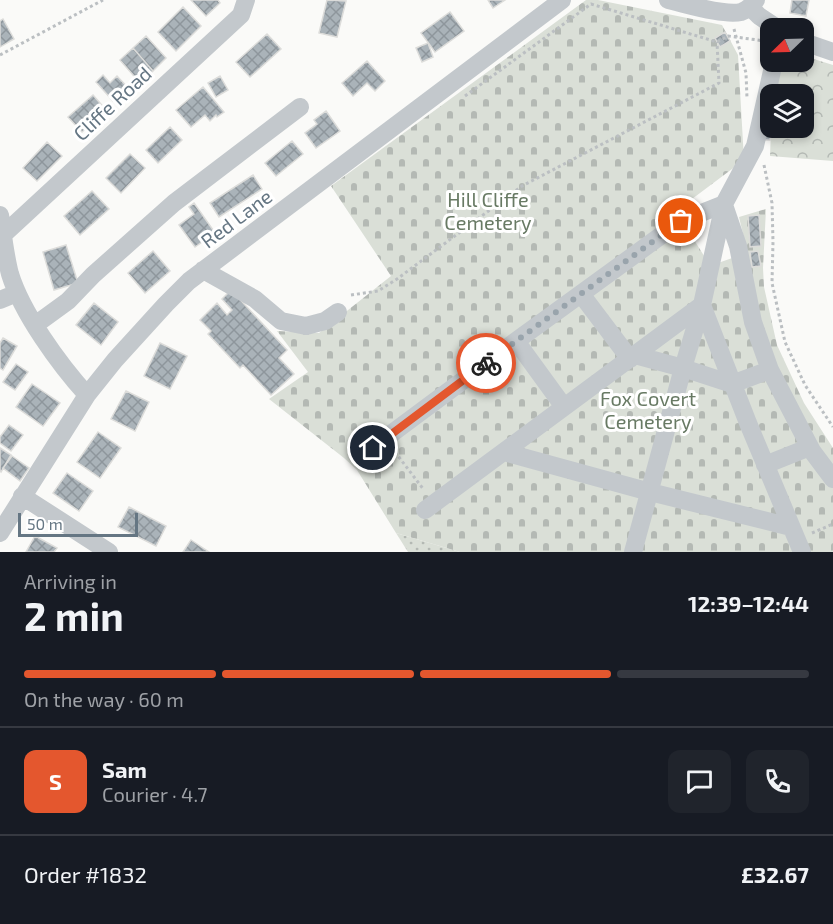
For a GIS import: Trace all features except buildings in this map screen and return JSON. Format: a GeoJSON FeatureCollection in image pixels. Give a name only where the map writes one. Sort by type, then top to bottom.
{"type":"FeatureCollection","features":[{"type":"Feature","properties":{"kind":"street","name":"Cliffe Road"},"geometry":{"type":"LineString","coordinates":[[3,235],[241,15],[246,0]]}},
{"type":"Feature","properties":{"kind":"street","name":"Red Lane"},"geometry":{"type":"LineString","coordinates":[[0,533],[87,394],[165,304],[189,281],[562,0]]}},
{"type":"Feature","properties":{"kind":"street"},"geometry":{"type":"LineString","coordinates":[[668,0],[729,12],[741,12],[753,3],[763,18]]}},
{"type":"Feature","properties":{"kind":"street"},"geometry":{"type":"LineString","coordinates":[[814,45],[833,52]]}},
{"type":"Feature","properties":{"kind":"street"},"geometry":{"type":"LineString","coordinates":[[633,552],[702,305],[724,204],[755,146],[772,72]]}},
{"type":"Feature","properties":{"kind":"street"},"geometry":{"type":"LineString","coordinates":[[35,325],[68,301],[93,275],[174,203],[300,106]]}},
{"type":"Feature","properties":{"kind":"street"},"geometry":{"type":"LineString","coordinates":[[360,457],[681,221],[724,204]]}},
{"type":"Feature","properties":{"kind":"street"},"geometry":{"type":"LineString","coordinates":[[724,204],[738,246],[753,322],[770,370],[810,447],[833,479]]}},
{"type":"Feature","properties":{"kind":"street"},"geometry":{"type":"LineString","coordinates":[[0,215],[10,274],[17,293],[35,325],[74,380],[87,394]]}},
{"type":"Feature","properties":{"kind":"street"},"geometry":{"type":"LineString","coordinates":[[203,270],[255,299],[281,321],[306,326],[325,321],[338,312]]}},
{"type":"Feature","properties":{"kind":"street"},"geometry":{"type":"LineString","coordinates":[[0,300],[17,293]]}},
{"type":"Feature","properties":{"kind":"street"},"geometry":{"type":"LineString","coordinates":[[581,294],[632,357],[683,368],[732,384],[770,370]]}},
{"type":"Feature","properties":{"kind":"street"},"geometry":{"type":"LineString","coordinates":[[430,507],[702,305]]}},
{"type":"Feature","properties":{"kind":"street"},"geometry":{"type":"LineString","coordinates":[[702,305],[796,539]]}},
{"type":"Feature","properties":{"kind":"street"},"geometry":{"type":"LineString","coordinates":[[516,341],[564,407]]}},
{"type":"Feature","properties":{"kind":"street"},"geometry":{"type":"LineString","coordinates":[[765,465],[810,447]]}},
{"type":"Feature","properties":{"kind":"street"},"geometry":{"type":"LineString","coordinates":[[504,452],[650,492],[796,539]]}},
{"type":"Feature","properties":{"kind":"street"},"geometry":{"type":"LineString","coordinates":[[22,496],[109,552]]}},
{"type":"Feature","properties":{"kind":"path"},"geometry":{"type":"LineString","coordinates":[[0,56],[103,0]]}},
{"type":"Feature","properties":{"kind":"path"},"geometry":{"type":"LineString","coordinates":[[460,100],[591,4],[717,42],[728,36],[760,40]]}},
{"type":"Feature","properties":{"kind":"path"},"geometry":{"type":"LineString","coordinates":[[729,12],[746,73],[748,105]]}},
{"type":"Feature","properties":{"kind":"path"},"geometry":{"type":"LineString","coordinates":[[351,294],[378,291],[522,186],[718,83],[717,42]]}},
{"type":"Feature","properties":{"kind":"path"},"geometry":{"type":"LineString","coordinates":[[755,146],[763,164],[772,203],[772,283],[785,342],[805,385],[833,427]]}},
{"type":"Feature","properties":{"kind":"path"},"geometry":{"type":"LineString","coordinates":[[385,439],[430,507]]}},
{"type":"Feature","properties":{"kind":"path"},"geometry":{"type":"LineString","coordinates":[[796,539],[833,524]]}},
{"type":"Feature","properties":{"kind":"green space"},"geometry":{"type":"Polygon","coordinates":[[[586,0],[598,0],[722,25],[738,55],[744,160],[676,211],[706,259],[718,263],[738,256],[744,238],[739,217],[766,209],[764,287],[777,345],[804,403],[833,448],[833,552],[460,552],[396,533],[357,470],[269,399],[308,372],[277,331],[319,333],[391,276],[331,186],[586,0]]]}},
{"type":"Feature","properties":{"kind":"green space"},"geometry":{"type":"Polygon","coordinates":[[[814,59],[833,65],[833,161],[770,156],[771,138],[814,138],[814,84],[770,84],[771,72],[814,72],[814,59]]]}},
{"type":"Feature","properties":{"kind":"green space"},"geometry":{"type":"Polygon","coordinates":[[[396,533],[460,552],[408,552],[396,533]]]}},
{"type":"Feature","properties":{"kind":"way so far"},"geometry":{"type":"LineString","coordinates":[[486,363],[681,221]]}},
{"type":"Feature","properties":{"kind":"route"},"geometry":{"type":"LineString","coordinates":[[373,448],[486,363]]}},
{"type":"Feature","properties":{"kind":"park label","name":"Hill Cliffe Cemetery"},"geometry":{"type":"Point","coordinates":[488,210]}},
{"type":"Feature","properties":{"kind":"park label","name":"Fox Covert Cemetery"},"geometry":{"type":"Point","coordinates":[648,410]}}]}
